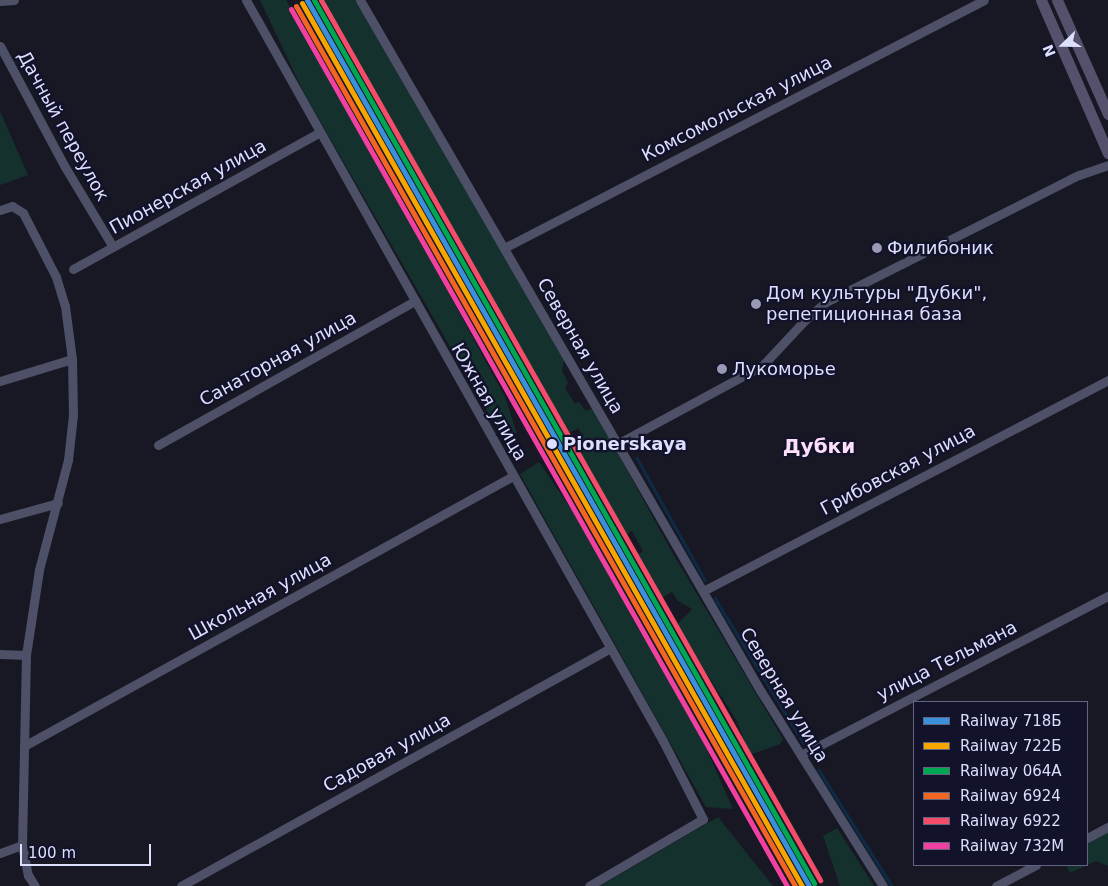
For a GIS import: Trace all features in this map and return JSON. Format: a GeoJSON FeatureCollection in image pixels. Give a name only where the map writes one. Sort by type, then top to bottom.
{"type":"FeatureCollection","features":[{"type":"Feature","properties":{"kind":"main road"},"geometry":{"type":"LineString","coordinates":[[1033,0],[1080,88]]}},
{"type":"Feature","properties":{"kind":"main road"},"geometry":{"type":"LineString","coordinates":[[1041,0],[1106,148]]}},
{"type":"Feature","properties":{"kind":"main road"},"geometry":{"type":"LineString","coordinates":[[1057,0],[1108,114]]}},
{"type":"Feature","properties":{"kind":"main road"},"geometry":{"type":"LineString","coordinates":[[1065,0],[1096,85]]}},
{"type":"Feature","properties":{"kind":"street"},"geometry":{"type":"LineString","coordinates":[[0,1],[14,0]]}},
{"type":"Feature","properties":{"kind":"street","name":"Южная улица"},"geometry":{"type":"LineString","coordinates":[[246,0],[318,133],[610,648],[703,819],[589,886]]}},
{"type":"Feature","properties":{"kind":"street","name":"Северная улица"},"geometry":{"type":"LineString","coordinates":[[360,0],[619,443],[703,591],[800,755],[883,886]]}},
{"type":"Feature","properties":{"kind":"street","name":"Комсомольская улица"},"geometry":{"type":"LineString","coordinates":[[504,248],[984,0]]}},
{"type":"Feature","properties":{"kind":"street","name":"Дачный переулок"},"geometry":{"type":"LineString","coordinates":[[0,46],[65,168],[113,247]]}},
{"type":"Feature","properties":{"kind":"street","name":"Пионерская улица"},"geometry":{"type":"LineString","coordinates":[[73,269],[318,133]]}},
{"type":"Feature","properties":{"kind":"street"},"geometry":{"type":"LineString","coordinates":[[619,443],[763,365],[804,320],[826,302],[1104,165],[1106,148]]}},
{"type":"Feature","properties":{"kind":"street"},"geometry":{"type":"LineString","coordinates":[[0,210],[12,206],[23,213],[56,277],[64,306],[72,359],[73,415],[58,503],[39,570],[26,655],[22,845],[28,875],[35,886]]}},
{"type":"Feature","properties":{"kind":"street","name":"Санаторная улица"},"geometry":{"type":"LineString","coordinates":[[158,445],[414,302]]}},
{"type":"Feature","properties":{"kind":"street"},"geometry":{"type":"LineString","coordinates":[[0,381],[72,359]]}},
{"type":"Feature","properties":{"kind":"street","name":"Грибовская улица"},"geometry":{"type":"LineString","coordinates":[[703,591],[1108,380]]}},
{"type":"Feature","properties":{"kind":"street","name":"Школьная улица"},"geometry":{"type":"LineString","coordinates":[[24,746],[513,476]]}},
{"type":"Feature","properties":{"kind":"street"},"geometry":{"type":"LineString","coordinates":[[0,519],[58,503]]}},
{"type":"Feature","properties":{"kind":"street","name":"улица Тельмана"},"geometry":{"type":"LineString","coordinates":[[800,755],[1108,596]]}},
{"type":"Feature","properties":{"kind":"street","name":"Садовая улица"},"geometry":{"type":"LineString","coordinates":[[181,886],[610,648]]}},
{"type":"Feature","properties":{"kind":"street"},"geometry":{"type":"LineString","coordinates":[[0,654],[26,655]]}},
{"type":"Feature","properties":{"kind":"street"},"geometry":{"type":"LineString","coordinates":[[1088,837],[1108,827]]}},
{"type":"Feature","properties":{"kind":"street"},"geometry":{"type":"LineString","coordinates":[[0,853],[22,845]]}},
{"type":"Feature","properties":{"kind":"street"},"geometry":{"type":"LineString","coordinates":[[996,886],[1034,866]]}},
{"type":"Feature","properties":{"kind":"green space"},"geometry":{"type":"Polygon","coordinates":[[[260,0],[286,0],[426,251],[505,397],[517,434],[505,442],[304,93],[260,0]]]}},
{"type":"Feature","properties":{"kind":"green space"},"geometry":{"type":"Polygon","coordinates":[[[321,0],[356,0],[564,360],[562,371],[568,382],[565,388],[575,404],[579,402],[585,410],[594,409],[669,547],[783,739],[780,744],[749,755],[737,721],[676,626],[692,609],[678,601],[672,592],[660,599],[636,556],[643,551],[632,531],[624,536],[569,441],[582,434],[578,428],[564,436],[529,362],[397,141],[321,0]]]}},
{"type":"Feature","properties":{"kind":"green space"},"geometry":{"type":"Polygon","coordinates":[[[0,111],[28,175],[0,185],[0,111]]]}},
{"type":"Feature","properties":{"kind":"green space"},"geometry":{"type":"Polygon","coordinates":[[[539,462],[588,534],[637,627],[678,685],[733,809],[706,807],[520,474],[539,462]]]}},
{"type":"Feature","properties":{"kind":"green space"},"geometry":{"type":"Polygon","coordinates":[[[718,817],[773,886],[600,886],[718,817]]]}},
{"type":"Feature","properties":{"kind":"green space"},"geometry":{"type":"Polygon","coordinates":[[[837,828],[874,886],[840,886],[823,836],[837,828]]]}},
{"type":"Feature","properties":{"kind":"green space"},"geometry":{"type":"Polygon","coordinates":[[[1108,828],[1108,866],[1096,861],[1088,865],[1088,838],[1108,828]]]}},
{"type":"Feature","properties":{"kind":"green space"},"geometry":{"type":"Polygon","coordinates":[[[1066,866],[1085,866],[1070,873],[1066,866]]]}},
{"type":"Feature","properties":{"kind":"waterway"},"geometry":{"type":"LineString","coordinates":[[637,458],[705,580]]}},
{"type":"Feature","properties":{"kind":"waterway"},"geometry":{"type":"LineString","coordinates":[[715,598],[804,743]]}},
{"type":"Feature","properties":{"kind":"waterway"},"geometry":{"type":"LineString","coordinates":[[819,770],[892,886]]}},
{"type":"Feature","properties":{"kind":"rail line","name":"718Б"},"geometry":{"type":"LineString","coordinates":[[307,0],[809,886]]}},
{"type":"Feature","properties":{"kind":"rail line","name":"064А"},"geometry":{"type":"LineString","coordinates":[[314,0],[814,883]]}},
{"type":"Feature","properties":{"kind":"rail line","name":"6922"},"geometry":{"type":"LineString","coordinates":[[321,0],[820,880]]}},
{"type":"Feature","properties":{"kind":"rail line","name":"722Б"},"geometry":{"type":"LineString","coordinates":[[302,3],[802,886]]}},
{"type":"Feature","properties":{"kind":"rail line","name":"6924"},"geometry":{"type":"LineString","coordinates":[[296,6],[795,886]]}},
{"type":"Feature","properties":{"kind":"rail line","name":"732М"},"geometry":{"type":"LineString","coordinates":[[291,9],[787,886]]}},
{"type":"Feature","properties":{"kind":"place","name":"Филибоник"},"geometry":{"type":"Point","coordinates":[877,248]}},
{"type":"Feature","properties":{"kind":"place","name":"Дом культуры \"Дубки\", репетиционная база"},"geometry":{"type":"Point","coordinates":[756,304]}},
{"type":"Feature","properties":{"kind":"place","name":"Лукоморье"},"geometry":{"type":"Point","coordinates":[722,369]}},
{"type":"Feature","properties":{"kind":"place","name":"Pionerskaya"},"geometry":{"type":"Point","coordinates":[552,444]}},
{"type":"Feature","properties":{"kind":"district","name":"Дубки"},"geometry":{"type":"Point","coordinates":[819,446]}}]}
